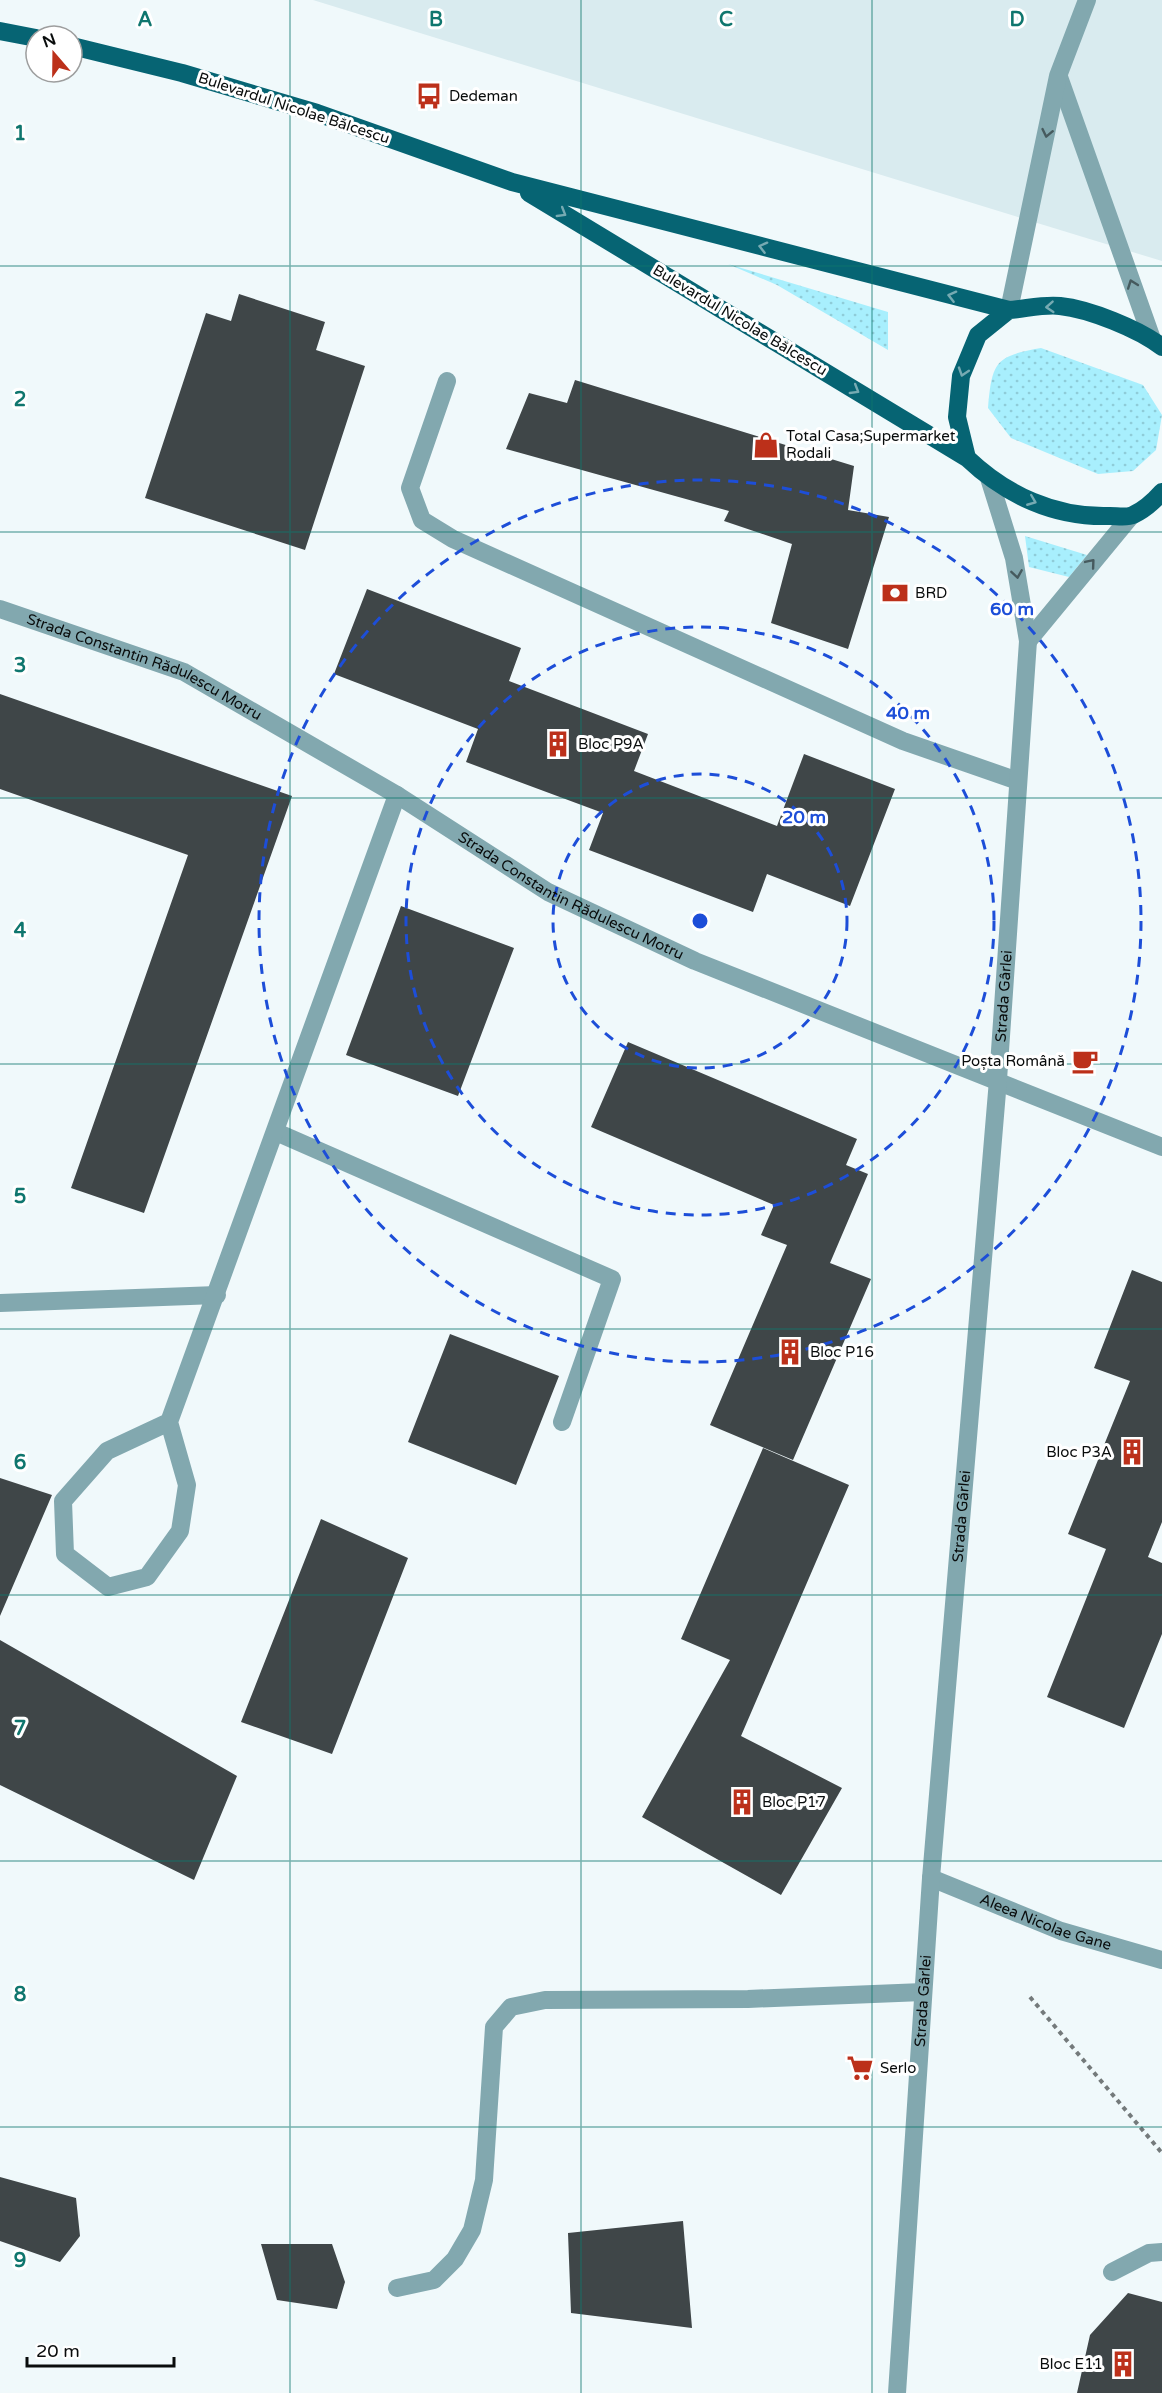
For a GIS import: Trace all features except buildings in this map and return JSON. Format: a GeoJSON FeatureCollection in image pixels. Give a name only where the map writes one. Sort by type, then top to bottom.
{"type":"FeatureCollection","features":[{"type":"Feature","properties":{"kind":"main road"},"geometry":{"type":"LineString","coordinates":[[0,31],[24,36]]}},
{"type":"Feature","properties":{"kind":"main road","name":"Bulevardul Nicolae Bălcescu"},"geometry":{"type":"LineString","coordinates":[[84,49],[182,73],[317,113],[512,182],[1009,310],[1059,306],[1108,320],[1157,343]]}},
{"type":"Feature","properties":{"kind":"main road","name":"Bulevardul Nicolae Bălcescu"},"geometry":{"type":"LineString","coordinates":[[512,182],[967,458],[989,478],[1017,495],[1055,510],[1093,517],[1131,516]]}},
{"type":"Feature","properties":{"kind":"main road"},"geometry":{"type":"LineString","coordinates":[[967,458],[957,417],[961,376],[978,336],[1009,310]]}},
{"type":"Feature","properties":{"kind":"main road"},"geometry":{"type":"LineString","coordinates":[[1131,516],[1159,499]]}},
{"type":"Feature","properties":{"kind":"street"},"geometry":{"type":"LineString","coordinates":[[1009,310],[1059,76],[1087,0]]}},
{"type":"Feature","properties":{"kind":"street"},"geometry":{"type":"LineString","coordinates":[[1059,76],[1157,343]]}},
{"type":"Feature","properties":{"kind":"street"},"geometry":{"type":"LineString","coordinates":[[447,381],[410,488],[422,520],[464,543],[903,741],[1018,781]]}},
{"type":"Feature","properties":{"kind":"street","name":"Strada Gârlei"},"geometry":{"type":"LineString","coordinates":[[897,2393],[931,1878],[998,1080],[1028,641],[1014,558],[989,478]]}},
{"type":"Feature","properties":{"kind":"street"},"geometry":{"type":"LineString","coordinates":[[1028,641],[1131,516]]}},
{"type":"Feature","properties":{"kind":"street","name":"Strada Constantin Rădulescu Motru"},"geometry":{"type":"LineString","coordinates":[[0,609],[184,672],[397,795],[548,892],[695,961],[1162,1147]]}},
{"type":"Feature","properties":{"kind":"street"},"geometry":{"type":"LineString","coordinates":[[169,1422],[107,1451],[63,1501],[65,1554],[108,1587],[147,1578],[180,1531],[187,1485],[169,1422],[397,795]]}},
{"type":"Feature","properties":{"kind":"street"},"geometry":{"type":"LineString","coordinates":[[276,1132],[612,1279],[562,1422]]}},
{"type":"Feature","properties":{"kind":"street"},"geometry":{"type":"LineString","coordinates":[[0,1303],[217,1295]]}},
{"type":"Feature","properties":{"kind":"street","name":"Aleea Nicolae Gane"},"geometry":{"type":"LineString","coordinates":[[931,1878],[1061,1931],[1162,1960]]}},
{"type":"Feature","properties":{"kind":"street"},"geometry":{"type":"LineString","coordinates":[[397,2288],[434,2280],[455,2259],[472,2230],[484,2180],[494,2027],[511,2007],[545,2000],[748,1999],[923,1992]]}},
{"type":"Feature","properties":{"kind":"street"},"geometry":{"type":"LineString","coordinates":[[1112,2272],[1149,2253],[1162,2252]]}},
{"type":"Feature","properties":{"kind":"path"},"geometry":{"type":"LineString","coordinates":[[1030,1997],[1162,2153]]}},
{"type":"Feature","properties":{"kind":"shaded area"},"geometry":{"type":"Polygon","coordinates":[[[313,0],[1162,0],[1162,261],[1083,237],[313,0]]]}},
{"type":"Feature","properties":{"kind":"shaded area"},"geometry":{"type":"Polygon","coordinates":[[[728,264],[888,312],[888,350],[777,285],[728,264]]]}},
{"type":"Feature","properties":{"kind":"shaded area"},"geometry":{"type":"Polygon","coordinates":[[[1041,348],[1143,385],[1162,415],[1156,450],[1133,471],[1098,474],[1011,438],[988,408],[994,371],[1005,358],[1041,348]]]}},
{"type":"Feature","properties":{"kind":"shaded area"},"geometry":{"type":"Polygon","coordinates":[[[1025,536],[1087,555],[1069,577],[1029,567],[1025,536]]]}},
{"type":"Feature","properties":{"kind":"place","name":"Dedeman"},"geometry":{"type":"Point","coordinates":[429,96]}},
{"type":"Feature","properties":{"kind":"place","name":"Total Casa;Supermarket Rodali"},"geometry":{"type":"Point","coordinates":[766,445]}},
{"type":"Feature","properties":{"kind":"place","name":"BRD"},"geometry":{"type":"Point","coordinates":[895,593]}},
{"type":"Feature","properties":{"kind":"place","name":"Bloc P9A"},"geometry":{"type":"Point","coordinates":[558,744]}},
{"type":"Feature","properties":{"kind":"place","name":"Poșta Română"},"geometry":{"type":"Point","coordinates":[1085,1061]}},
{"type":"Feature","properties":{"kind":"place","name":"Bloc P16"},"geometry":{"type":"Point","coordinates":[790,1352]}},
{"type":"Feature","properties":{"kind":"place","name":"Bloc P3A"},"geometry":{"type":"Point","coordinates":[1132,1452]}},
{"type":"Feature","properties":{"kind":"place","name":"Bloc P17"},"geometry":{"type":"Point","coordinates":[742,1802]}},
{"type":"Feature","properties":{"kind":"place","name":"Serlo"},"geometry":{"type":"Point","coordinates":[860,2068]}},
{"type":"Feature","properties":{"kind":"place","name":"Bloc E11"},"geometry":{"type":"Point","coordinates":[1123,2364]}}]}
